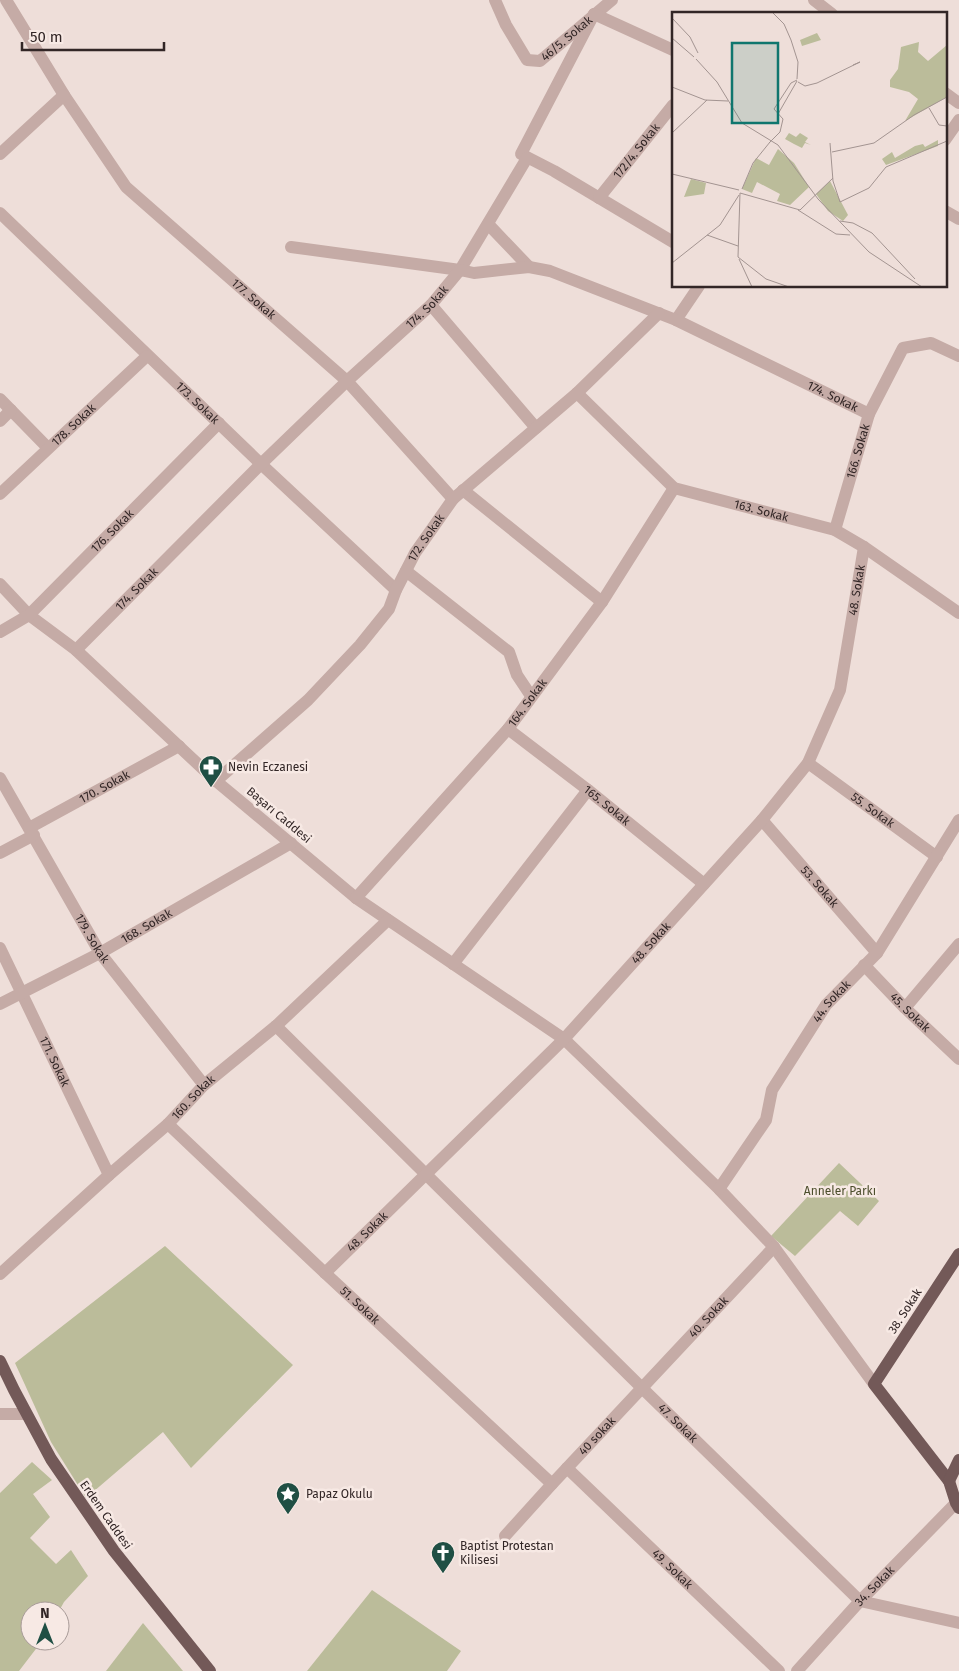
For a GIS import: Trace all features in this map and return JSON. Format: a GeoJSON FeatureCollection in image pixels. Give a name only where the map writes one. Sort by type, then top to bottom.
{"type":"FeatureCollection","features":[{"type":"Feature","properties":{"kind":"main road","name":"38. Sokak"},"geometry":{"type":"LineString","coordinates":[[874,1384],[959,1254]]}},
{"type":"Feature","properties":{"kind":"main road","name":"Erdem Caddesi"},"geometry":{"type":"LineString","coordinates":[[2,1371],[51,1458],[114,1551],[210,1671]]}},
{"type":"Feature","properties":{"kind":"main road"},"geometry":{"type":"LineString","coordinates":[[874,1384],[949,1481],[957,1506]]}},
{"type":"Feature","properties":{"kind":"main road"},"geometry":{"type":"LineString","coordinates":[[949,1481],[959,1460]]}},
{"type":"Feature","properties":{"kind":"street","name":"177. Sokak"},"geometry":{"type":"LineString","coordinates":[[6,0],[64,95],[126,187],[347,381],[458,494],[602,602]]}},
{"type":"Feature","properties":{"kind":"street","name":"46/5. Sokak"},"geometry":{"type":"LineString","coordinates":[[495,0],[506,25],[527,60],[540,61],[612,0]]}},
{"type":"Feature","properties":{"kind":"street"},"geometry":{"type":"LineString","coordinates":[[814,0],[829,12]]}},
{"type":"Feature","properties":{"kind":"street"},"geometry":{"type":"LineString","coordinates":[[672,50],[594,14],[520,154],[554,171],[672,241]]}},
{"type":"Feature","properties":{"kind":"street"},"geometry":{"type":"LineString","coordinates":[[946,94],[959,103]]}},
{"type":"Feature","properties":{"kind":"street"},"geometry":{"type":"LineString","coordinates":[[0,154],[64,95]]}},
{"type":"Feature","properties":{"kind":"street","name":"172/4. Sokak"},"geometry":{"type":"LineString","coordinates":[[599,198],[672,106]]}},
{"type":"Feature","properties":{"kind":"street"},"geometry":{"type":"LineString","coordinates":[[946,139],[959,120]]}},
{"type":"Feature","properties":{"kind":"street"},"geometry":{"type":"LineString","coordinates":[[291,247],[460,270],[527,158]]}},
{"type":"Feature","properties":{"kind":"street"},"geometry":{"type":"LineString","coordinates":[[946,212],[959,219]]}},
{"type":"Feature","properties":{"kind":"street","name":"173. Sokak"},"geometry":{"type":"LineString","coordinates":[[0,213],[147,356],[396,590]]}},
{"type":"Feature","properties":{"kind":"street"},"geometry":{"type":"LineString","coordinates":[[488,224],[529,266]]}},
{"type":"Feature","properties":{"kind":"street","name":"174. Sokak"},"geometry":{"type":"LineString","coordinates":[[76,650],[261,464],[347,381],[431,305],[460,270],[474,273],[529,266],[550,271],[676,320],[869,414]]}},
{"type":"Feature","properties":{"kind":"street"},"geometry":{"type":"LineString","coordinates":[[676,320],[698,288]]}},
{"type":"Feature","properties":{"kind":"street"},"geometry":{"type":"LineString","coordinates":[[431,305],[536,428]]}},
{"type":"Feature","properties":{"kind":"street","name":"172. Sokak"},"geometry":{"type":"LineString","coordinates":[[216,781],[308,700],[360,645],[389,609],[396,590],[415,553],[458,494],[577,394],[659,313]]}},
{"type":"Feature","properties":{"kind":"street","name":"166. Sokak"},"geometry":{"type":"LineString","coordinates":[[835,530],[869,414],[902,348],[931,344],[959,356]]}},
{"type":"Feature","properties":{"kind":"street","name":"178. Sokak"},"geometry":{"type":"LineString","coordinates":[[0,494],[147,356]]}},
{"type":"Feature","properties":{"kind":"street","name":"163. Sokak"},"geometry":{"type":"LineString","coordinates":[[577,394],[674,488],[835,530],[864,547],[959,613]]}},
{"type":"Feature","properties":{"kind":"street"},"geometry":{"type":"LineString","coordinates":[[0,399],[48,448]]}},
{"type":"Feature","properties":{"kind":"street"},"geometry":{"type":"LineString","coordinates":[[0,421],[11,410]]}},
{"type":"Feature","properties":{"kind":"street","name":"176. Sokak"},"geometry":{"type":"LineString","coordinates":[[0,632],[29,615],[219,423]]}},
{"type":"Feature","properties":{"kind":"street","name":"164. Sokak"},"geometry":{"type":"LineString","coordinates":[[356,898],[508,729],[602,602],[674,488]]}},
{"type":"Feature","properties":{"kind":"street","name":"48. Sokak"},"geometry":{"type":"LineString","coordinates":[[325,1273],[564,1039],[762,820],[808,763],[840,690],[864,547]]}},
{"type":"Feature","properties":{"kind":"street"},"geometry":{"type":"LineString","coordinates":[[406,571],[509,652],[517,675],[532,696]]}},
{"type":"Feature","properties":{"kind":"street","name":"Başarı Caddesi"},"geometry":{"type":"LineString","coordinates":[[0,584],[29,615],[76,650],[216,781],[356,898],[564,1039],[719,1189],[774,1247],[874,1384]]}},
{"type":"Feature","properties":{"kind":"street","name":"165. Sokak"},"geometry":{"type":"LineString","coordinates":[[508,729],[588,790],[704,884]]}},
{"type":"Feature","properties":{"kind":"street","name":"170. Sokak"},"geometry":{"type":"LineString","coordinates":[[0,853],[31,832],[179,746]]}},
{"type":"Feature","properties":{"kind":"street","name":"55. Sokak"},"geometry":{"type":"LineString","coordinates":[[808,763],[937,857]]}},
{"type":"Feature","properties":{"kind":"street","name":"179. Sokak"},"geometry":{"type":"LineString","coordinates":[[0,778],[100,953],[204,1085]]}},
{"type":"Feature","properties":{"kind":"street"},"geometry":{"type":"LineString","coordinates":[[453,964],[588,790]]}},
{"type":"Feature","properties":{"kind":"street","name":"53. Sokak"},"geometry":{"type":"LineString","coordinates":[[762,820],[877,953]]}},
{"type":"Feature","properties":{"kind":"street","name":"44. Sokak"},"geometry":{"type":"LineString","coordinates":[[719,1189],[766,1120],[772,1090],[826,1005],[877,953],[959,820]]}},
{"type":"Feature","properties":{"kind":"street","name":"168. Sokak"},"geometry":{"type":"LineString","coordinates":[[0,1004],[23,994],[100,953],[290,843]]}},
{"type":"Feature","properties":{"kind":"street","name":"160. Sokak"},"geometry":{"type":"LineString","coordinates":[[0,1274],[109,1174],[168,1124],[204,1085],[276,1026],[388,920]]}},
{"type":"Feature","properties":{"kind":"street","name":"171. Sokak"},"geometry":{"type":"LineString","coordinates":[[0,948],[109,1174]]}},
{"type":"Feature","properties":{"kind":"street"},"geometry":{"type":"LineString","coordinates":[[905,1008],[957,952]]}},
{"type":"Feature","properties":{"kind":"street","name":"45. Sokak"},"geometry":{"type":"LineString","coordinates":[[864,965],[905,1008],[959,1059]]}},
{"type":"Feature","properties":{"kind":"street","name":"47. Sokak"},"geometry":{"type":"LineString","coordinates":[[276,1026],[860,1601]]}},
{"type":"Feature","properties":{"kind":"street","name":"51. Sokak"},"geometry":{"type":"LineString","coordinates":[[168,1124],[552,1484]]}},
{"type":"Feature","properties":{"kind":"street","name":"40. Sokak"},"geometry":{"type":"LineString","coordinates":[[642,1388],[774,1247]]}},
{"type":"Feature","properties":{"kind":"street","name":"40 sokak"},"geometry":{"type":"LineString","coordinates":[[505,1536],[642,1388]]}},
{"type":"Feature","properties":{"kind":"street"},"geometry":{"type":"LineString","coordinates":[[0,1414],[26,1414]]}},
{"type":"Feature","properties":{"kind":"street","name":"49. Sokak"},"geometry":{"type":"LineString","coordinates":[[567,1468],[779,1671]]}},
{"type":"Feature","properties":{"kind":"street","name":"34. Sokak"},"geometry":{"type":"LineString","coordinates":[[797,1671],[860,1601],[957,1506]]}},
{"type":"Feature","properties":{"kind":"street"},"geometry":{"type":"LineString","coordinates":[[860,1601],[959,1623]]}},
{"type":"Feature","properties":{"kind":"green space","name":"Anneler Parkı"},"geometry":{"type":"Polygon","coordinates":[[[839,1163],[879,1201],[858,1226],[840,1211],[795,1256],[771,1236],[839,1163]]]}},
{"type":"Feature","properties":{"kind":"green space"},"geometry":{"type":"Polygon","coordinates":[[[165,1246],[293,1365],[191,1468],[163,1432],[86,1498],[51,1442],[15,1363],[165,1246]]]}},
{"type":"Feature","properties":{"kind":"green space"},"geometry":{"type":"Polygon","coordinates":[[[32,1462],[52,1480],[33,1494],[50,1517],[30,1538],[56,1564],[71,1550],[88,1576],[65,1601],[20,1601],[20,1651],[34,1651],[19,1671],[0,1671],[0,1493],[32,1462]]]}},
{"type":"Feature","properties":{"kind":"green space"},"geometry":{"type":"Polygon","coordinates":[[[372,1590],[461,1651],[447,1671],[307,1671],[372,1590]]]}},
{"type":"Feature","properties":{"kind":"green space"},"geometry":{"type":"Polygon","coordinates":[[[143,1623],[183,1671],[106,1671],[143,1623]]]}},
{"type":"Feature","properties":{"kind":"place","name":"Nevin Eczanesi"},"geometry":{"type":"Point","coordinates":[211,788]}},
{"type":"Feature","properties":{"kind":"place","name":"Papaz Okulu"},"geometry":{"type":"Point","coordinates":[288,1515]}},
{"type":"Feature","properties":{"kind":"place","name":"Baptist Protestan Kilisesi"},"geometry":{"type":"Point","coordinates":[443,1574]}}]}
